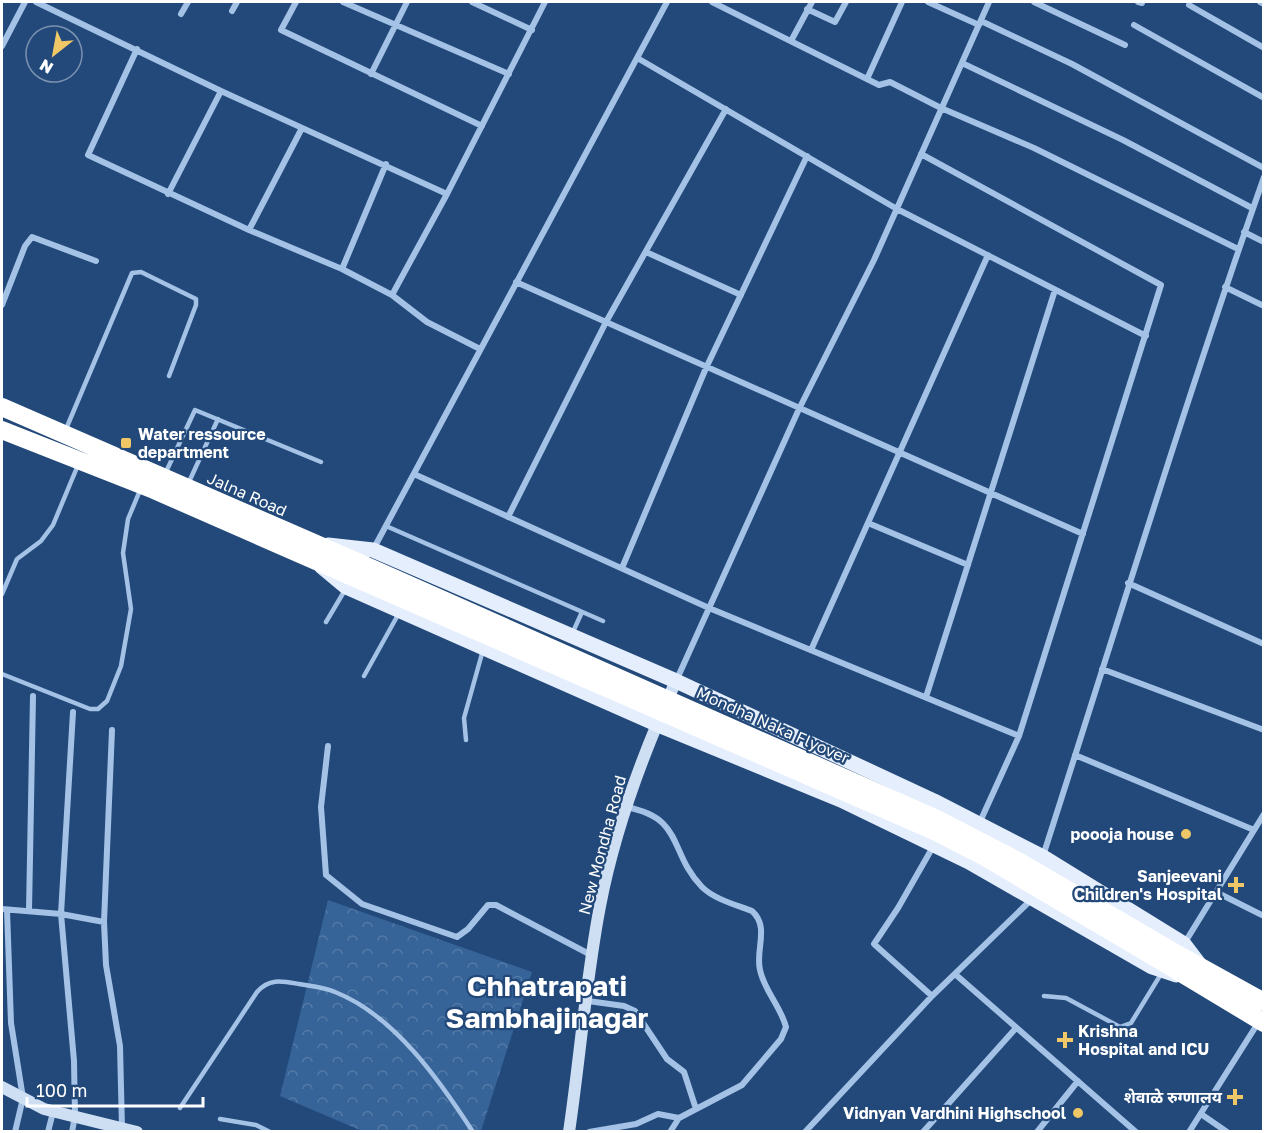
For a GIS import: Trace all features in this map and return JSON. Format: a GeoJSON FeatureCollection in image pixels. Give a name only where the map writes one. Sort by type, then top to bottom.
{"type":"FeatureCollection","features":[{"type":"Feature","properties":{"kind":"highway","name":"Jalna Road"},"geometry":{"type":"LineString","coordinates":[[2,407],[186,488],[311,550]]}},
{"type":"Feature","properties":{"kind":"highway","name":"Jalna Road"},"geometry":{"type":"LineString","coordinates":[[2,430],[311,550]]}},
{"type":"Feature","properties":{"kind":"highway","name":"Mondha Naka Flyover"},"geometry":{"type":"LineString","coordinates":[[311,550],[344,556],[937,819],[1020,862],[1198,975]]}},
{"type":"Feature","properties":{"kind":"highway","name":"Mondha Naka Flyover"},"geometry":{"type":"LineString","coordinates":[[311,550],[347,581],[934,831],[1172,959]]}},
{"type":"Feature","properties":{"kind":"highway"},"geometry":{"type":"LineString","coordinates":[[1198,975],[1263,1002]]}},
{"type":"Feature","properties":{"kind":"highway"},"geometry":{"type":"LineString","coordinates":[[1198,975],[1261,1022]]}},
{"type":"Feature","properties":{"kind":"main road"},"geometry":{"type":"LineString","coordinates":[[311,550],[374,550],[676,681],[979,824],[1043,857],[1172,959],[1198,975]]}},
{"type":"Feature","properties":{"kind":"main road"},"geometry":{"type":"LineString","coordinates":[[347,581],[401,611],[656,724],[841,800],[934,845],[1032,898],[1172,959]]}},
{"type":"Feature","properties":{"kind":"street"},"geometry":{"type":"LineString","coordinates":[[2,46],[25,2]]}},
{"type":"Feature","properties":{"kind":"street"},"geometry":{"type":"LineString","coordinates":[[36,2],[221,91],[386,164],[447,194]]}},
{"type":"Feature","properties":{"kind":"street"},"geometry":{"type":"LineString","coordinates":[[181,14],[188,2]]}},
{"type":"Feature","properties":{"kind":"street"},"geometry":{"type":"LineString","coordinates":[[232,11],[237,2]]}},
{"type":"Feature","properties":{"kind":"street"},"geometry":{"type":"LineString","coordinates":[[296,2],[281,30],[482,126]]}},
{"type":"Feature","properties":{"kind":"street"},"geometry":{"type":"LineString","coordinates":[[343,2],[509,74]]}},
{"type":"Feature","properties":{"kind":"street"},"geometry":{"type":"LineString","coordinates":[[371,74],[407,2]]}},
{"type":"Feature","properties":{"kind":"street"},"geometry":{"type":"LineString","coordinates":[[472,2],[532,30]]}},
{"type":"Feature","properties":{"kind":"street"},"geometry":{"type":"LineString","coordinates":[[392,295],[447,194],[545,2]]}},
{"type":"Feature","properties":{"kind":"street"},"geometry":{"type":"LineString","coordinates":[[374,550],[516,282],[639,59],[667,2]]}},
{"type":"Feature","properties":{"kind":"street"},"geometry":{"type":"LineString","coordinates":[[712,2],[879,85],[890,82],[941,108],[1034,148],[1238,249]]}},
{"type":"Feature","properties":{"kind":"street"},"geometry":{"type":"LineString","coordinates":[[791,41],[812,2]]}},
{"type":"Feature","properties":{"kind":"street"},"geometry":{"type":"LineString","coordinates":[[807,9],[835,22],[846,2]]}},
{"type":"Feature","properties":{"kind":"street"},"geometry":{"type":"LineString","coordinates":[[867,79],[902,2]]}},
{"type":"Feature","properties":{"kind":"street"},"geometry":{"type":"LineString","coordinates":[[928,2],[1072,64],[1263,168]]}},
{"type":"Feature","properties":{"kind":"street"},"geometry":{"type":"LineString","coordinates":[[676,681],[800,409],[897,209],[989,2]]}},
{"type":"Feature","properties":{"kind":"street"},"geometry":{"type":"LineString","coordinates":[[1034,2],[1125,45]]}},
{"type":"Feature","properties":{"kind":"street"},"geometry":{"type":"LineString","coordinates":[[1189,5],[1263,48]]}},
{"type":"Feature","properties":{"kind":"street"},"geometry":{"type":"LineString","coordinates":[[1134,25],[1263,98]]}},
{"type":"Feature","properties":{"kind":"street"},"geometry":{"type":"LineString","coordinates":[[136,49],[88,155],[168,194],[342,269],[392,295],[427,322],[480,349]]}},
{"type":"Feature","properties":{"kind":"street"},"geometry":{"type":"LineString","coordinates":[[639,59],[897,209],[1146,336]]}},
{"type":"Feature","properties":{"kind":"street"},"geometry":{"type":"LineString","coordinates":[[962,63],[1124,140],[1252,208]]}},
{"type":"Feature","properties":{"kind":"street"},"geometry":{"type":"LineString","coordinates":[[168,194],[221,91]]}},
{"type":"Feature","properties":{"kind":"street"},"geometry":{"type":"LineString","coordinates":[[508,517],[606,322],[726,110]]}},
{"type":"Feature","properties":{"kind":"street"},"geometry":{"type":"LineString","coordinates":[[249,230],[302,128]]}},
{"type":"Feature","properties":{"kind":"street"},"geometry":{"type":"LineString","coordinates":[[921,154],[1161,285],[1019,736],[979,824]]}},
{"type":"Feature","properties":{"kind":"street"},"geometry":{"type":"LineString","coordinates":[[622,568],[706,368],[807,156]]}},
{"type":"Feature","properties":{"kind":"street"},"geometry":{"type":"LineString","coordinates":[[342,269],[386,164]]}},
{"type":"Feature","properties":{"kind":"street"},"geometry":{"type":"LineString","coordinates":[[1043,857],[1128,583],[1225,287],[1252,208],[1261,192],[1263,177]]}},
{"type":"Feature","properties":{"kind":"street"},"geometry":{"type":"LineString","coordinates":[[1244,232],[1263,242]]}},
{"type":"Feature","properties":{"kind":"street"},"geometry":{"type":"LineString","coordinates":[[2,305],[32,237],[96,261]]}},
{"type":"Feature","properties":{"kind":"street"},"geometry":{"type":"LineString","coordinates":[[646,252],[741,295]]}},
{"type":"Feature","properties":{"kind":"street"},"geometry":{"type":"LineString","coordinates":[[811,650],[988,255]]}},
{"type":"Feature","properties":{"kind":"street"},"geometry":{"type":"LineString","coordinates":[[516,282],[1083,534]]}},
{"type":"Feature","properties":{"kind":"street"},"geometry":{"type":"LineString","coordinates":[[1225,287],[1263,306]]}},
{"type":"Feature","properties":{"kind":"street"},"geometry":{"type":"LineString","coordinates":[[926,698],[1056,290]]}},
{"type":"Feature","properties":{"kind":"street"},"geometry":{"type":"LineString","coordinates":[[414,474],[709,608],[1019,736]]}},
{"type":"Feature","properties":{"kind":"street"},"geometry":{"type":"LineString","coordinates":[[868,523],[968,565]]}},
{"type":"Feature","properties":{"kind":"street"},"geometry":{"type":"LineString","coordinates":[[1128,583],[1263,644]]}},
{"type":"Feature","properties":{"kind":"street"},"geometry":{"type":"LineString","coordinates":[[1102,669],[1263,730]]}},
{"type":"Feature","properties":{"kind":"street","name":"New Mondha Road"},"geometry":{"type":"LineString","coordinates":[[569,1131],[600,906],[626,807],[656,724],[676,681]]}},
{"type":"Feature","properties":{"kind":"street"},"geometry":{"type":"LineString","coordinates":[[29,911],[33,696]]}},
{"type":"Feature","properties":{"kind":"street"},"geometry":{"type":"LineString","coordinates":[[72,1131],[75,1116],[74,1061],[62,914],[73,712]]}},
{"type":"Feature","properties":{"kind":"street"},"geometry":{"type":"LineString","coordinates":[[112,730],[104,922],[106,965],[120,1046],[116,1128]]}},
{"type":"Feature","properties":{"kind":"street"},"geometry":{"type":"LineString","coordinates":[[328,746],[321,807],[324,870],[330,879],[362,904],[457,937],[468,929],[488,905],[496,905],[594,956]]}},
{"type":"Feature","properties":{"kind":"street"},"geometry":{"type":"LineString","coordinates":[[1076,754],[1254,830]]}},
{"type":"Feature","properties":{"kind":"street"},"geometry":{"type":"LineString","coordinates":[[626,807],[645,811],[664,822],[704,890],[752,911],[758,917],[761,928],[760,970],[786,1027],[781,1039],[742,1085],[679,1118],[670,1131]]}},
{"type":"Feature","properties":{"kind":"street"},"geometry":{"type":"LineString","coordinates":[[1172,959],[1216,892],[1263,813]]}},
{"type":"Feature","properties":{"kind":"street"},"geometry":{"type":"LineString","coordinates":[[932,996],[874,944],[898,908],[934,845]]}},
{"type":"Feature","properties":{"kind":"street"},"geometry":{"type":"LineString","coordinates":[[1216,892],[1263,916]]}},
{"type":"Feature","properties":{"kind":"street"},"geometry":{"type":"LineString","coordinates":[[805,1131],[932,996],[1032,898]]}},
{"type":"Feature","properties":{"kind":"street"},"geometry":{"type":"LineString","coordinates":[[15,1131],[23,1098],[11,1023],[4,910],[62,914],[104,922]]}},
{"type":"Feature","properties":{"kind":"street"},"geometry":{"type":"LineString","coordinates":[[955,974],[1136,1131]]}},
{"type":"Feature","properties":{"kind":"street"},"geometry":{"type":"LineString","coordinates":[[588,1001],[624,1006],[635,1011],[667,1059],[684,1072],[696,1108]]}},
{"type":"Feature","properties":{"kind":"street"},"geometry":{"type":"LineString","coordinates":[[1189,1131],[1261,1022]]}},
{"type":"Feature","properties":{"kind":"street"},"geometry":{"type":"LineString","coordinates":[[923,1131],[1016,1028]]}},
{"type":"Feature","properties":{"kind":"street"},"geometry":{"type":"LineString","coordinates":[[1037,1131],[1078,1081]]}},
{"type":"Feature","properties":{"kind":"street"},"geometry":{"type":"LineString","coordinates":[[2,1087],[53,1111],[116,1128],[137,1131]]}},
{"type":"Feature","properties":{"kind":"street"},"geometry":{"type":"LineString","coordinates":[[48,1131],[53,1111]]}},
{"type":"Feature","properties":{"kind":"street"},"geometry":{"type":"LineString","coordinates":[[589,1131],[636,1124],[651,1114],[679,1118]]}},
{"type":"Feature","properties":{"kind":"street"},"geometry":{"type":"LineString","coordinates":[[1201,1114],[1227,1131]]}},
{"type":"Feature","properties":{"kind":"lane"},"geometry":{"type":"LineString","coordinates":[[64,434],[132,273],[141,273],[196,299],[196,305],[169,376]]}},
{"type":"Feature","properties":{"kind":"lane"},"geometry":{"type":"LineString","coordinates":[[163,478],[192,412],[199,410],[321,462]]}},
{"type":"Feature","properties":{"kind":"lane"},"geometry":{"type":"LineString","coordinates":[[186,488],[218,419]]}},
{"type":"Feature","properties":{"kind":"lane"},"geometry":{"type":"LineString","coordinates":[[2,594],[17,559],[41,541],[53,525],[80,461]]}},
{"type":"Feature","properties":{"kind":"lane"},"geometry":{"type":"LineString","coordinates":[[2,674],[90,709],[98,709],[107,701],[121,666],[131,609],[123,553],[128,519],[142,486]]}},
{"type":"Feature","properties":{"kind":"lane"},"geometry":{"type":"LineString","coordinates":[[386,526],[603,621]]}},
{"type":"Feature","properties":{"kind":"lane"},"geometry":{"type":"LineString","coordinates":[[326,622],[347,581]]}},
{"type":"Feature","properties":{"kind":"lane"},"geometry":{"type":"LineString","coordinates":[[364,676],[401,611]]}},
{"type":"Feature","properties":{"kind":"lane"},"geometry":{"type":"LineString","coordinates":[[572,636],[582,612]]}},
{"type":"Feature","properties":{"kind":"lane"},"geometry":{"type":"LineString","coordinates":[[466,740],[464,718],[483,647]]}},
{"type":"Feature","properties":{"kind":"lane"},"geometry":{"type":"LineString","coordinates":[[1044,996],[1066,998],[1120,1027],[1131,1023],[1172,959]]}},
{"type":"Feature","properties":{"kind":"lane"},"geometry":{"type":"LineString","coordinates":[[180,1108],[257,992],[263,985],[281,981],[334,991],[372,1014],[431,1069],[473,1131]]}},
{"type":"Feature","properties":{"kind":"lane"},"geometry":{"type":"LineString","coordinates":[[220,1119],[256,1125],[270,1131]]}},
{"type":"Feature","properties":{"kind":"green space"},"geometry":{"type":"Polygon","coordinates":[[[328,900],[532,972],[481,1131],[362,1131],[280,1096],[328,900]]]}},
{"type":"Feature","properties":{"kind":"place","name":"Water ressource department"},"geometry":{"type":"Point","coordinates":[126,443]}},
{"type":"Feature","properties":{"kind":"place","name":"poooja house"},"geometry":{"type":"Point","coordinates":[1186,834]}},
{"type":"Feature","properties":{"kind":"place","name":"Sanjeevani Children's Hospital"},"geometry":{"type":"Point","coordinates":[1236,885]}},
{"type":"Feature","properties":{"kind":"place","name":"Krishna Hospital and ICU"},"geometry":{"type":"Point","coordinates":[1065,1040]}},
{"type":"Feature","properties":{"kind":"place","name":"शेवाळे रुग्णालय"},"geometry":{"type":"Point","coordinates":[1235,1097]}},
{"type":"Feature","properties":{"kind":"place","name":"Vidnyan Vardhini Highschool"},"geometry":{"type":"Point","coordinates":[1078,1113]}},
{"type":"Feature","properties":{"kind":"district","name":"Chhatrapati Sambhajinagar"},"geometry":{"type":"Point","coordinates":[547,1002]}}]}
